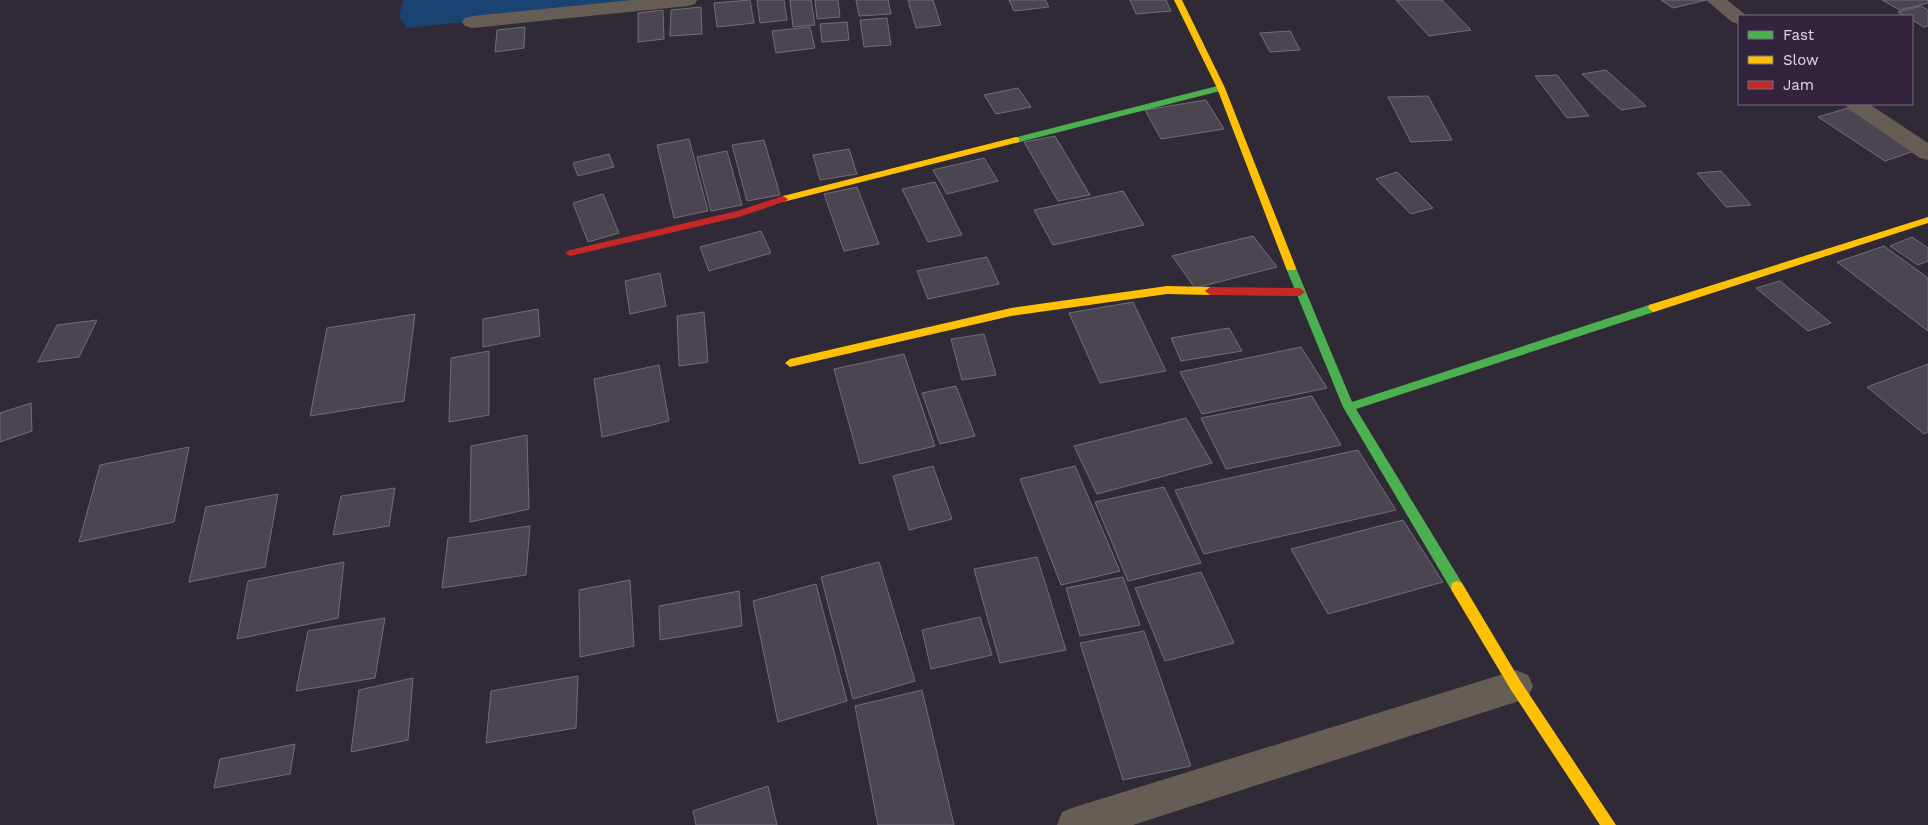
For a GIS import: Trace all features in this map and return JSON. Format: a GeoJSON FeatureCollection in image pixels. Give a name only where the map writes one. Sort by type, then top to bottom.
{"type":"FeatureCollection","features":[{"type":"Feature","properties":{"kind":"street"},"geometry":{"type":"LineString","coordinates":[[472,22],[688,0]]}},
{"type":"Feature","properties":{"kind":"street"},"geometry":{"type":"LineString","coordinates":[[1178,0],[1221,88],[1300,292],[1349,407],[1516,686],[1609,825]]}},
{"type":"Feature","properties":{"kind":"street"},"geometry":{"type":"LineString","coordinates":[[1715,0],[1738,17]]}},
{"type":"Feature","properties":{"kind":"street"},"geometry":{"type":"LineString","coordinates":[[570,253],[739,214],[792,196],[1221,88]]}},
{"type":"Feature","properties":{"kind":"street"},"geometry":{"type":"LineString","coordinates":[[1856,105],[1928,153]]}},
{"type":"Feature","properties":{"kind":"street"},"geometry":{"type":"LineString","coordinates":[[1349,407],[1928,220]]}},
{"type":"Feature","properties":{"kind":"street"},"geometry":{"type":"LineString","coordinates":[[790,362],[1011,312],[1167,290],[1300,292]]}},
{"type":"Feature","properties":{"kind":"street"},"geometry":{"type":"LineString","coordinates":[[1075,825],[1516,686]]}},
{"type":"Feature","properties":{"kind":"water"},"geometry":{"type":"Polygon","coordinates":[[[403,0],[675,0],[407,28],[399,17],[403,0]]]}},
{"type":"Feature","properties":{"kind":"building"},"geometry":{"type":"Polygon","coordinates":[[[750,0],[754,23],[717,27],[714,3],[750,0]]]}},
{"type":"Feature","properties":{"kind":"building"},"geometry":{"type":"Polygon","coordinates":[[[757,0],[784,0],[787,20],[760,23],[757,0]]]}},
{"type":"Feature","properties":{"kind":"building"},"geometry":{"type":"Polygon","coordinates":[[[790,0],[811,0],[815,25],[793,27],[790,0]]]}},
{"type":"Feature","properties":{"kind":"building"},"geometry":{"type":"Polygon","coordinates":[[[815,0],[838,0],[840,17],[817,19],[815,0]]]}},
{"type":"Feature","properties":{"kind":"building"},"geometry":{"type":"Polygon","coordinates":[[[856,0],[888,0],[891,14],[859,16],[856,0]]]}},
{"type":"Feature","properties":{"kind":"building"},"geometry":{"type":"Polygon","coordinates":[[[908,0],[933,0],[941,25],[916,28],[908,0]]]}},
{"type":"Feature","properties":{"kind":"building"},"geometry":{"type":"Polygon","coordinates":[[[1009,0],[1045,0],[1049,7],[1014,11],[1009,0]]]}},
{"type":"Feature","properties":{"kind":"building"},"geometry":{"type":"Polygon","coordinates":[[[1130,0],[1166,0],[1171,11],[1136,14],[1130,0]]]}},
{"type":"Feature","properties":{"kind":"building"},"geometry":{"type":"Polygon","coordinates":[[[1396,0],[1442,0],[1471,30],[1429,36],[1396,0]]]}},
{"type":"Feature","properties":{"kind":"building"},"geometry":{"type":"Polygon","coordinates":[[[1661,0],[1706,0],[1673,8],[1661,0]]]}},
{"type":"Feature","properties":{"kind":"building"},"geometry":{"type":"Polygon","coordinates":[[[1882,0],[1928,0],[1928,3],[1900,10],[1882,0]]]}},
{"type":"Feature","properties":{"kind":"building"},"geometry":{"type":"Polygon","coordinates":[[[1921,6],[1928,10],[1928,26],[1924,27],[1913,21],[1913,15],[1903,15],[1898,12],[1921,6]]]}},
{"type":"Feature","properties":{"kind":"building"},"geometry":{"type":"Polygon","coordinates":[[[701,7],[702,34],[670,36],[671,10],[701,7]]]}},
{"type":"Feature","properties":{"kind":"building"},"geometry":{"type":"Polygon","coordinates":[[[663,10],[664,39],[638,42],[638,13],[663,10]]]}},
{"type":"Feature","properties":{"kind":"building"},"geometry":{"type":"Polygon","coordinates":[[[887,18],[891,45],[864,47],[860,20],[887,18]]]}},
{"type":"Feature","properties":{"kind":"building"},"geometry":{"type":"Polygon","coordinates":[[[847,22],[849,40],[822,42],[820,24],[847,22]]]}},
{"type":"Feature","properties":{"kind":"building"},"geometry":{"type":"Polygon","coordinates":[[[525,27],[524,48],[495,52],[497,30],[525,27]]]}},
{"type":"Feature","properties":{"kind":"building"},"geometry":{"type":"Polygon","coordinates":[[[810,27],[815,48],[776,53],[772,31],[810,27]]]}},
{"type":"Feature","properties":{"kind":"building"},"geometry":{"type":"Polygon","coordinates":[[[1290,31],[1300,50],[1270,52],[1260,33],[1290,31]]]}},
{"type":"Feature","properties":{"kind":"building"},"geometry":{"type":"Polygon","coordinates":[[[1606,70],[1646,106],[1621,110],[1582,74],[1606,70]]]}},
{"type":"Feature","properties":{"kind":"building"},"geometry":{"type":"Polygon","coordinates":[[[1557,75],[1589,116],[1567,118],[1535,76],[1557,75]]]}},
{"type":"Feature","properties":{"kind":"building"},"geometry":{"type":"Polygon","coordinates":[[[1018,88],[1031,107],[996,114],[984,95],[1018,88]]]}},
{"type":"Feature","properties":{"kind":"building"},"geometry":{"type":"Polygon","coordinates":[[[1428,96],[1452,140],[1411,142],[1388,97],[1428,96]]]}},
{"type":"Feature","properties":{"kind":"building"},"geometry":{"type":"Polygon","coordinates":[[[1206,100],[1224,129],[1161,139],[1145,110],[1206,100]]]}},
{"type":"Feature","properties":{"kind":"building"},"geometry":{"type":"Polygon","coordinates":[[[1848,108],[1914,151],[1885,161],[1818,117],[1848,108]]]}},
{"type":"Feature","properties":{"kind":"building"},"geometry":{"type":"Polygon","coordinates":[[[1055,136],[1090,195],[1058,201],[1024,142],[1055,136]]]}},
{"type":"Feature","properties":{"kind":"building"},"geometry":{"type":"Polygon","coordinates":[[[689,139],[708,211],[674,218],[657,145],[689,139]]]}},
{"type":"Feature","properties":{"kind":"building"},"geometry":{"type":"Polygon","coordinates":[[[764,140],[780,195],[747,201],[732,145],[764,140]]]}},
{"type":"Feature","properties":{"kind":"building"},"geometry":{"type":"Polygon","coordinates":[[[849,149],[857,174],[820,180],[813,155],[849,149]]]}},
{"type":"Feature","properties":{"kind":"building"},"geometry":{"type":"Polygon","coordinates":[[[727,151],[742,205],[711,211],[697,157],[727,151]]]}},
{"type":"Feature","properties":{"kind":"building"},"geometry":{"type":"Polygon","coordinates":[[[609,154],[614,167],[578,176],[573,163],[609,154]]]}},
{"type":"Feature","properties":{"kind":"building"},"geometry":{"type":"Polygon","coordinates":[[[984,158],[998,181],[947,194],[933,170],[984,158]]]}},
{"type":"Feature","properties":{"kind":"building"},"geometry":{"type":"Polygon","coordinates":[[[1721,171],[1751,205],[1726,207],[1697,173],[1721,171]]]}},
{"type":"Feature","properties":{"kind":"building"},"geometry":{"type":"Polygon","coordinates":[[[1397,172],[1433,208],[1411,214],[1376,179],[1397,172]]]}},
{"type":"Feature","properties":{"kind":"building"},"geometry":{"type":"Polygon","coordinates":[[[935,182],[962,235],[928,242],[902,189],[935,182]]]}},
{"type":"Feature","properties":{"kind":"building"},"geometry":{"type":"Polygon","coordinates":[[[857,187],[879,244],[844,251],[824,194],[857,187]]]}},
{"type":"Feature","properties":{"kind":"building"},"geometry":{"type":"Polygon","coordinates":[[[1123,191],[1144,225],[1053,245],[1034,210],[1123,191]]]}},
{"type":"Feature","properties":{"kind":"building"},"geometry":{"type":"Polygon","coordinates":[[[603,194],[619,233],[588,242],[573,203],[603,194]]]}},
{"type":"Feature","properties":{"kind":"building"},"geometry":{"type":"Polygon","coordinates":[[[761,231],[771,253],[709,271],[700,247],[761,231]]]}},
{"type":"Feature","properties":{"kind":"building"},"geometry":{"type":"Polygon","coordinates":[[[1253,236],[1277,267],[1195,288],[1172,256],[1253,236]]]}},
{"type":"Feature","properties":{"kind":"building"},"geometry":{"type":"Polygon","coordinates":[[[1912,237],[1928,248],[1928,261],[1918,265],[1890,246],[1912,237]]]}},
{"type":"Feature","properties":{"kind":"building"},"geometry":{"type":"Polygon","coordinates":[[[1884,246],[1928,278],[1928,331],[1837,262],[1884,246]]]}},
{"type":"Feature","properties":{"kind":"building"},"geometry":{"type":"Polygon","coordinates":[[[987,257],[999,284],[928,299],[917,271],[987,257]]]}},
{"type":"Feature","properties":{"kind":"building"},"geometry":{"type":"Polygon","coordinates":[[[660,273],[666,306],[630,314],[625,281],[660,273]]]}},
{"type":"Feature","properties":{"kind":"building"},"geometry":{"type":"Polygon","coordinates":[[[1780,281],[1831,323],[1808,331],[1756,288],[1780,281]]]}},
{"type":"Feature","properties":{"kind":"building"},"geometry":{"type":"Polygon","coordinates":[[[1133,302],[1166,371],[1100,383],[1069,313],[1133,302]]]}},
{"type":"Feature","properties":{"kind":"building"},"geometry":{"type":"Polygon","coordinates":[[[538,309],[540,336],[483,347],[483,319],[538,309]]]}},
{"type":"Feature","properties":{"kind":"building"},"geometry":{"type":"Polygon","coordinates":[[[704,312],[708,362],[679,366],[677,316],[704,312]]]}},
{"type":"Feature","properties":{"kind":"building"},"geometry":{"type":"Polygon","coordinates":[[[415,314],[404,401],[310,416],[327,328],[415,314]]]}},
{"type":"Feature","properties":{"kind":"building"},"geometry":{"type":"Polygon","coordinates":[[[97,320],[79,357],[38,362],[57,325],[97,320]]]}},
{"type":"Feature","properties":{"kind":"building"},"geometry":{"type":"Polygon","coordinates":[[[1229,328],[1242,351],[1181,361],[1171,338],[1229,328]]]}},
{"type":"Feature","properties":{"kind":"building"},"geometry":{"type":"Polygon","coordinates":[[[984,334],[996,375],[962,380],[951,339],[984,334]]]}},
{"type":"Feature","properties":{"kind":"building"},"geometry":{"type":"Polygon","coordinates":[[[1301,347],[1327,388],[1202,414],[1180,372],[1301,347]]]}},
{"type":"Feature","properties":{"kind":"building"},"geometry":{"type":"Polygon","coordinates":[[[489,351],[489,415],[449,422],[451,358],[489,351]]]}},
{"type":"Feature","properties":{"kind":"building"},"geometry":{"type":"Polygon","coordinates":[[[904,354],[935,446],[860,464],[834,369],[904,354]]]}},
{"type":"Feature","properties":{"kind":"building"},"geometry":{"type":"Polygon","coordinates":[[[1928,364],[1928,432],[1924,434],[1867,387],[1928,364]]]}},
{"type":"Feature","properties":{"kind":"building"},"geometry":{"type":"Polygon","coordinates":[[[659,365],[669,421],[602,437],[594,379],[659,365]]]}},
{"type":"Feature","properties":{"kind":"building"},"geometry":{"type":"Polygon","coordinates":[[[956,386],[975,436],[940,444],[922,393],[956,386]]]}},
{"type":"Feature","properties":{"kind":"building"},"geometry":{"type":"Polygon","coordinates":[[[1312,396],[1341,445],[1226,469],[1201,418],[1312,396]]]}},
{"type":"Feature","properties":{"kind":"building"},"geometry":{"type":"Polygon","coordinates":[[[31,403],[32,431],[0,442],[0,413],[31,403]]]}},
{"type":"Feature","properties":{"kind":"building"},"geometry":{"type":"Polygon","coordinates":[[[1186,418],[1212,463],[1097,494],[1074,446],[1186,418]]]}},
{"type":"Feature","properties":{"kind":"building"},"geometry":{"type":"Polygon","coordinates":[[[527,435],[529,509],[470,522],[471,446],[527,435]]]}},
{"type":"Feature","properties":{"kind":"building"},"geometry":{"type":"Polygon","coordinates":[[[189,447],[174,522],[79,542],[100,465],[189,447]]]}},
{"type":"Feature","properties":{"kind":"building"},"geometry":{"type":"Polygon","coordinates":[[[1358,450],[1396,510],[1204,554],[1175,490],[1358,450]]]}},
{"type":"Feature","properties":{"kind":"building"},"geometry":{"type":"Polygon","coordinates":[[[933,466],[952,519],[909,530],[893,476],[933,466]]]}},
{"type":"Feature","properties":{"kind":"building"},"geometry":{"type":"Polygon","coordinates":[[[1075,466],[1120,571],[1061,585],[1020,479],[1075,466]]]}},
{"type":"Feature","properties":{"kind":"building"},"geometry":{"type":"Polygon","coordinates":[[[1164,487],[1201,563],[1128,581],[1095,502],[1164,487]]]}},
{"type":"Feature","properties":{"kind":"building"},"geometry":{"type":"Polygon","coordinates":[[[395,488],[389,526],[333,535],[341,496],[395,488]]]}},
{"type":"Feature","properties":{"kind":"building"},"geometry":{"type":"Polygon","coordinates":[[[278,494],[265,567],[189,582],[206,507],[278,494]]]}},
{"type":"Feature","properties":{"kind":"building"},"geometry":{"type":"Polygon","coordinates":[[[1403,520],[1443,582],[1328,614],[1291,549],[1403,520]]]}},
{"type":"Feature","properties":{"kind":"building"},"geometry":{"type":"Polygon","coordinates":[[[530,526],[526,575],[442,588],[448,538],[530,526]]]}},
{"type":"Feature","properties":{"kind":"building"},"geometry":{"type":"Polygon","coordinates":[[[1037,557],[1066,650],[1000,663],[974,569],[1037,557]]]}},
{"type":"Feature","properties":{"kind":"building"},"geometry":{"type":"Polygon","coordinates":[[[344,562],[338,618],[237,639],[248,581],[344,562]]]}},
{"type":"Feature","properties":{"kind":"building"},"geometry":{"type":"Polygon","coordinates":[[[879,562],[915,681],[853,699],[821,577],[879,562]]]}},
{"type":"Feature","properties":{"kind":"building"},"geometry":{"type":"Polygon","coordinates":[[[1201,572],[1234,643],[1165,661],[1135,588],[1201,572]]]}},
{"type":"Feature","properties":{"kind":"building"},"geometry":{"type":"Polygon","coordinates":[[[1123,577],[1140,625],[1080,636],[1066,588],[1123,577]]]}},
{"type":"Feature","properties":{"kind":"building"},"geometry":{"type":"Polygon","coordinates":[[[630,580],[634,646],[580,657],[579,590],[630,580]]]}},
{"type":"Feature","properties":{"kind":"building"},"geometry":{"type":"Polygon","coordinates":[[[816,584],[847,701],[778,722],[753,601],[816,584]]]}},
{"type":"Feature","properties":{"kind":"building"},"geometry":{"type":"Polygon","coordinates":[[[739,591],[742,626],[660,640],[659,606],[739,591]]]}},
{"type":"Feature","properties":{"kind":"building"},"geometry":{"type":"Polygon","coordinates":[[[980,617],[992,655],[931,669],[922,630],[980,617]]]}},
{"type":"Feature","properties":{"kind":"building"},"geometry":{"type":"Polygon","coordinates":[[[385,618],[375,678],[296,691],[308,631],[385,618]]]}},
{"type":"Feature","properties":{"kind":"building"},"geometry":{"type":"Polygon","coordinates":[[[1144,631],[1191,766],[1123,780],[1080,643],[1144,631]]]}},
{"type":"Feature","properties":{"kind":"building"},"geometry":{"type":"Polygon","coordinates":[[[578,676],[576,728],[486,743],[491,691],[578,676]]]}},
{"type":"Feature","properties":{"kind":"building"},"geometry":{"type":"Polygon","coordinates":[[[413,678],[408,740],[351,752],[359,690],[413,678]]]}},
{"type":"Feature","properties":{"kind":"building"},"geometry":{"type":"Polygon","coordinates":[[[922,690],[954,825],[878,825],[855,706],[922,690]]]}},
{"type":"Feature","properties":{"kind":"building"},"geometry":{"type":"Polygon","coordinates":[[[295,744],[290,774],[214,788],[220,759],[295,744]]]}},
{"type":"Feature","properties":{"kind":"building"},"geometry":{"type":"Polygon","coordinates":[[[768,786],[777,825],[696,825],[693,811],[768,786]]]}},
{"type":"Feature","properties":{"kind":"traffic: fast"},"geometry":{"type":"LineString","coordinates":[[1016,140],[1221,88]]}},
{"type":"Feature","properties":{"kind":"traffic: fast"},"geometry":{"type":"LineString","coordinates":[[1291,268],[1349,407],[1457,587]]}},
{"type":"Feature","properties":{"kind":"traffic: fast"},"geometry":{"type":"LineString","coordinates":[[1349,407],[1653,308]]}},
{"type":"Feature","properties":{"kind":"traffic: slow"},"geometry":{"type":"LineString","coordinates":[[1178,0],[1221,88],[1291,268]]}},
{"type":"Feature","properties":{"kind":"traffic: slow"},"geometry":{"type":"LineString","coordinates":[[783,199],[1016,140]]}},
{"type":"Feature","properties":{"kind":"traffic: slow"},"geometry":{"type":"LineString","coordinates":[[1653,308],[1928,220]]}},
{"type":"Feature","properties":{"kind":"traffic: slow"},"geometry":{"type":"LineString","coordinates":[[790,363],[1011,312],[1167,290],[1210,291]]}},
{"type":"Feature","properties":{"kind":"traffic: slow"},"geometry":{"type":"LineString","coordinates":[[1457,587],[1516,686],[1609,825]]}},
{"type":"Feature","properties":{"kind":"traffic: jam"},"geometry":{"type":"LineString","coordinates":[[570,253],[739,214],[783,199]]}},
{"type":"Feature","properties":{"kind":"traffic: jam"},"geometry":{"type":"LineString","coordinates":[[1210,291],[1300,292]]}}]}
